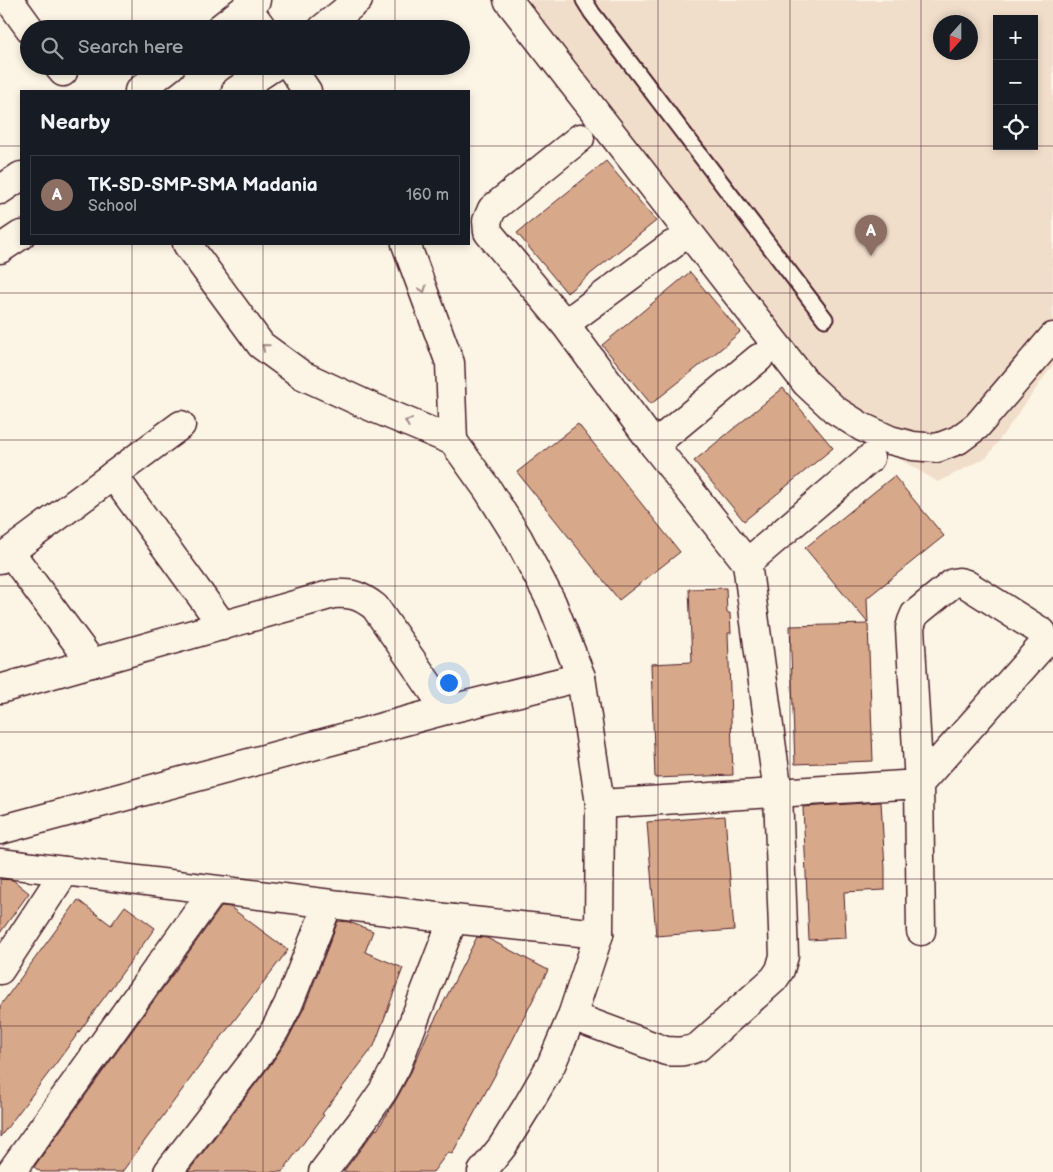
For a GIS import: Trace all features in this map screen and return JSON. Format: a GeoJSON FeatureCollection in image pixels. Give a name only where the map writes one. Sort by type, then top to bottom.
{"type":"FeatureCollection","features":[{"type":"Feature","properties":{"kind":"street"},"geometry":{"type":"LineString","coordinates":[[8,0],[23,20]]}},
{"type":"Feature","properties":{"kind":"street"},"geometry":{"type":"LineString","coordinates":[[333,20],[358,0]]}},
{"type":"Feature","properties":{"kind":"street"},"geometry":{"type":"LineString","coordinates":[[508,0],[806,383],[835,410],[890,440],[913,446],[937,448],[958,440],[977,426],[1053,337]]}},
{"type":"Feature","properties":{"kind":"street"},"geometry":{"type":"LineString","coordinates":[[231,20],[252,4],[259,20]]}},
{"type":"Feature","properties":{"kind":"street"},"geometry":{"type":"LineString","coordinates":[[140,90],[159,75]]}},
{"type":"Feature","properties":{"kind":"street"},"geometry":{"type":"LineString","coordinates":[[238,90],[260,75]]}},
{"type":"Feature","properties":{"kind":"street"},"geometry":{"type":"LineString","coordinates":[[296,75],[306,90]]}},
{"type":"Feature","properties":{"kind":"street"},"geometry":{"type":"LineString","coordinates":[[572,1016],[666,1051],[688,1051],[698,1046],[774,979],[780,970],[784,956],[778,793],[747,563],[654,445],[565,324],[488,232],[487,221],[492,209],[580,138]]}},
{"type":"Feature","properties":{"kind":"street"},"geometry":{"type":"LineString","coordinates":[[0,190],[20,177]]}},
{"type":"Feature","properties":{"kind":"street"},"geometry":{"type":"LineString","coordinates":[[0,249],[20,236]]}},
{"type":"Feature","properties":{"kind":"street"},"geometry":{"type":"LineString","coordinates":[[188,245],[261,345],[302,375],[453,441],[488,490],[518,538],[552,603],[580,677],[600,804],[599,934],[572,1016],[551,1064],[502,1147],[482,1172]]}},
{"type":"Feature","properties":{"kind":"street"},"geometry":{"type":"LineString","coordinates":[[406,245],[450,363],[453,441]]}},
{"type":"Feature","properties":{"kind":"street"},"geometry":{"type":"LineString","coordinates":[[565,324],[672,245]]}},
{"type":"Feature","properties":{"kind":"street"},"geometry":{"type":"LineString","coordinates":[[654,445],[759,358]]}},
{"type":"Feature","properties":{"kind":"street"},"geometry":{"type":"LineString","coordinates":[[92,663],[5,556],[181,425]]}},
{"type":"Feature","properties":{"kind":"street"},"geometry":{"type":"LineString","coordinates":[[747,563],[870,458]]}},
{"type":"Feature","properties":{"kind":"street"},"geometry":{"type":"LineString","coordinates":[[113,475],[223,626]]}},
{"type":"Feature","properties":{"kind":"street"},"geometry":{"type":"LineString","coordinates":[[600,804],[919,784],[1042,646],[1044,639],[1042,632],[966,584],[953,583],[915,614],[910,628],[919,784],[921,931]]}},
{"type":"Feature","properties":{"kind":"street"},"geometry":{"type":"LineString","coordinates":[[0,689],[333,594],[346,594],[366,599],[375,606],[446,710]]}},
{"type":"Feature","properties":{"kind":"street"},"geometry":{"type":"LineString","coordinates":[[0,830],[446,710],[580,677]]}},
{"type":"Feature","properties":{"kind":"street"},"geometry":{"type":"LineString","coordinates":[[0,863],[453,920],[599,934]]}},
{"type":"Feature","properties":{"kind":"street"},"geometry":{"type":"LineString","coordinates":[[0,970],[65,871]]}},
{"type":"Feature","properties":{"kind":"street"},"geometry":{"type":"LineString","coordinates":[[0,1164],[11,1172],[214,890]]}},
{"type":"Feature","properties":{"kind":"street"},"geometry":{"type":"LineString","coordinates":[[168,1172],[259,1054],[275,1030],[288,1005],[328,904]]}},
{"type":"Feature","properties":{"kind":"street"},"geometry":{"type":"LineString","coordinates":[[323,1172],[383,1091],[397,1064],[453,920]]}},
{"type":"Feature","properties":{"kind":"lane"},"geometry":{"type":"LineString","coordinates":[[584,0],[825,319]]}},
{"type":"Feature","properties":{"kind":"shaded area"},"geometry":{"type":"Polygon","coordinates":[[[491,0],[1053,0],[1053,365],[987,457],[938,482],[802,401],[491,0]]]}},
{"type":"Feature","properties":{"kind":"building"},"geometry":{"type":"Polygon","coordinates":[[[606,161],[656,221],[567,293],[517,233],[606,161]]]}},
{"type":"Feature","properties":{"kind":"building"},"geometry":{"type":"Polygon","coordinates":[[[690,272],[740,332],[651,404],[602,345],[690,272]]]}},
{"type":"Feature","properties":{"kind":"building"},"geometry":{"type":"Polygon","coordinates":[[[783,388],[833,448],[744,521],[694,461],[783,388]]]}},
{"type":"Feature","properties":{"kind":"building"},"geometry":{"type":"Polygon","coordinates":[[[578,424],[680,552],[619,600],[517,472],[578,424]]]}},
{"type":"Feature","properties":{"kind":"building"},"geometry":{"type":"Polygon","coordinates":[[[894,476],[944,536],[867,598],[868,623],[805,548],[894,476]]]}},
{"type":"Feature","properties":{"kind":"building"},"geometry":{"type":"Polygon","coordinates":[[[726,588],[727,613],[730,613],[731,633],[728,633],[733,775],[655,778],[651,664],[692,662],[689,589],[726,588]]]}},
{"type":"Feature","properties":{"kind":"building"},"geometry":{"type":"Polygon","coordinates":[[[868,624],[873,761],[795,764],[790,626],[868,624]]]}},
{"type":"Feature","properties":{"kind":"building"},"geometry":{"type":"Polygon","coordinates":[[[881,802],[885,890],[844,892],[846,938],[809,940],[803,807],[881,802]]]}},
{"type":"Feature","properties":{"kind":"building"},"geometry":{"type":"Polygon","coordinates":[[[725,816],[734,930],[656,936],[647,822],[725,816]]]}},
{"type":"Feature","properties":{"kind":"building"},"geometry":{"type":"Polygon","coordinates":[[[0,879],[13,880],[29,893],[0,933],[0,879]]]}},
{"type":"Feature","properties":{"kind":"building"},"geometry":{"type":"Polygon","coordinates":[[[78,900],[111,925],[125,906],[155,928],[0,1137],[0,1006],[78,900]]]}},
{"type":"Feature","properties":{"kind":"building"},"geometry":{"type":"Polygon","coordinates":[[[222,906],[230,907],[288,950],[122,1172],[41,1172],[34,1167],[222,906]]]}},
{"type":"Feature","properties":{"kind":"building"},"geometry":{"type":"Polygon","coordinates":[[[338,921],[349,922],[373,931],[365,952],[403,968],[374,1046],[322,1114],[324,1115],[282,1172],[188,1172],[288,1039],[304,1008],[338,921]]]}},
{"type":"Feature","properties":{"kind":"building"},"geometry":{"type":"Polygon","coordinates":[[[477,937],[487,938],[548,970],[495,1075],[452,1154],[448,1152],[433,1172],[343,1172],[377,1130],[397,1098],[477,937]]]}},
{"type":"Feature","properties":{"kind":"place","name":"TK-SD-SMP-SMA Madania"},"geometry":{"type":"Point","coordinates":[871,256]}}]}
